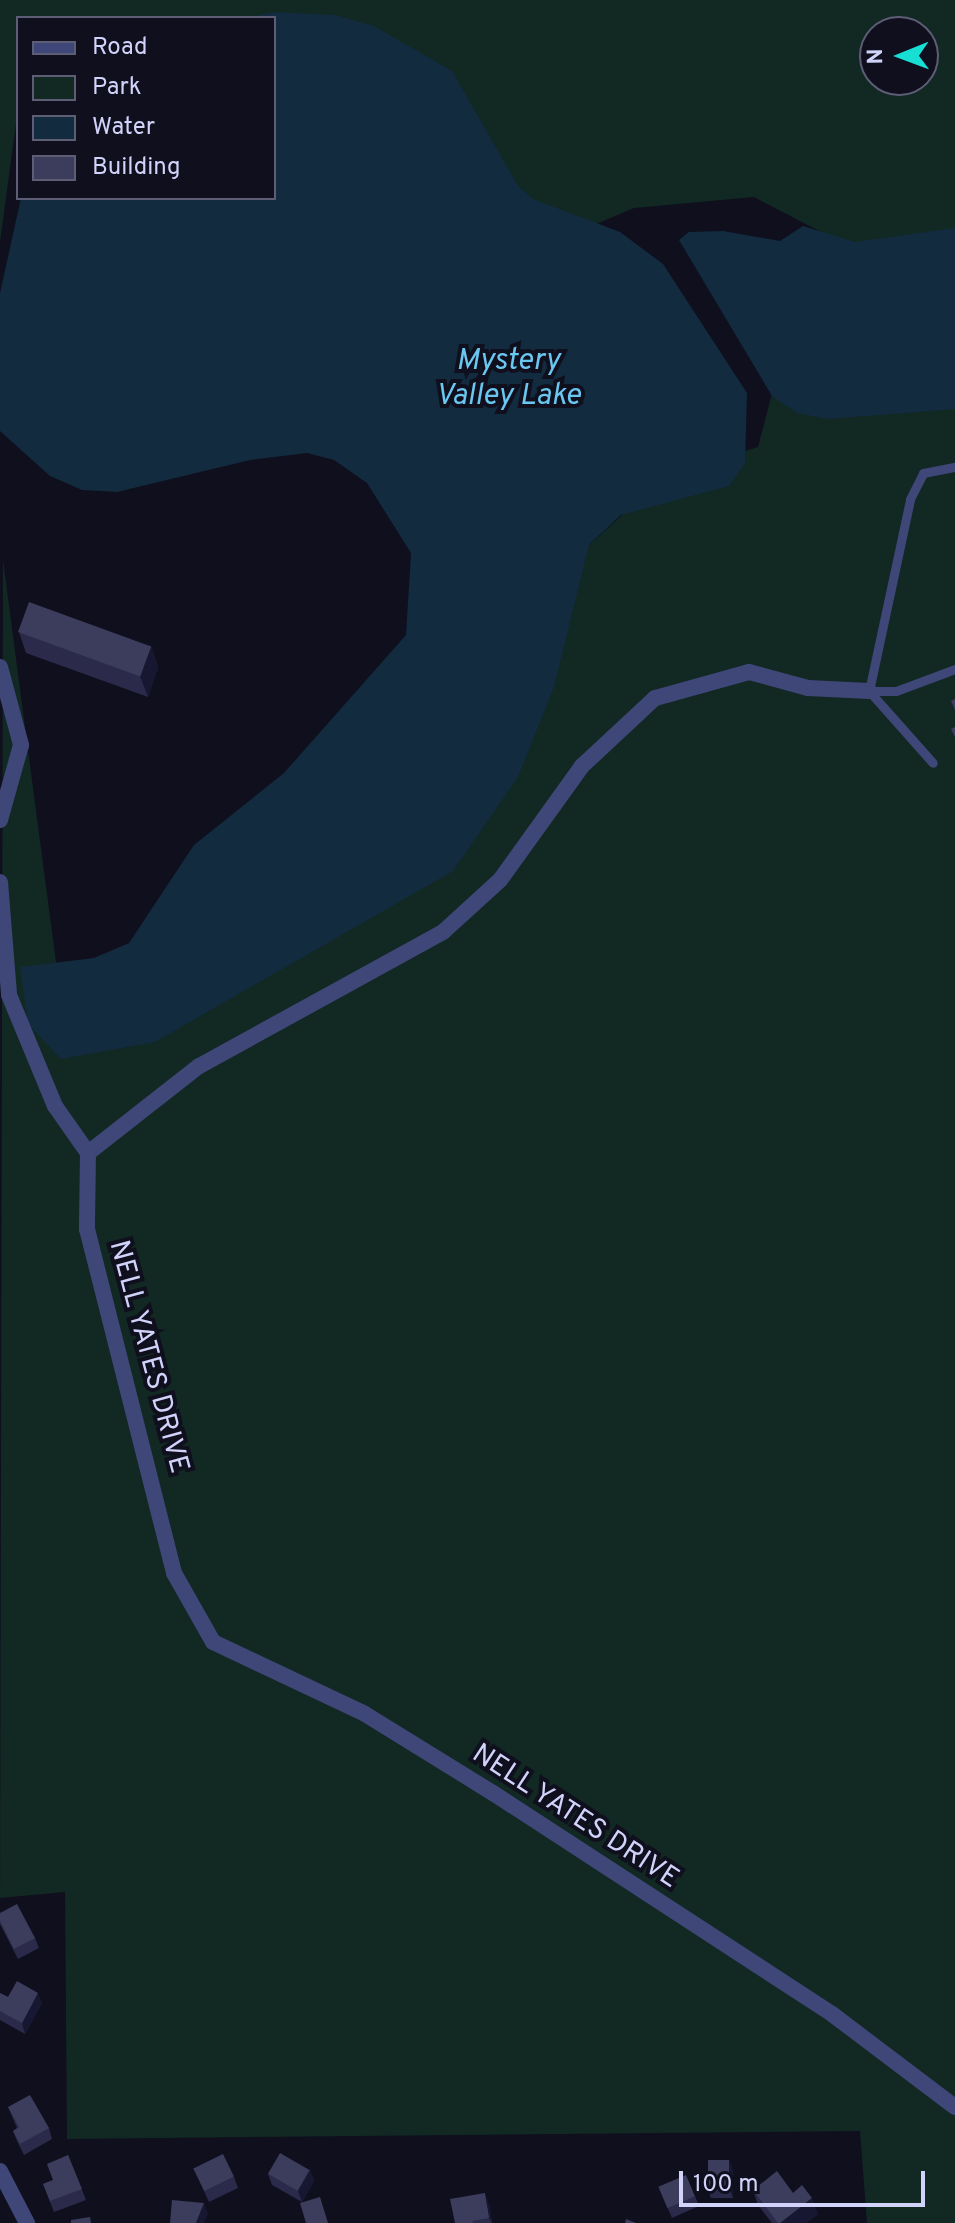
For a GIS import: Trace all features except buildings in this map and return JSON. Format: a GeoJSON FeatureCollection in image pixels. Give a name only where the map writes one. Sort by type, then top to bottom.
{"type":"FeatureCollection","features":[{"type":"Feature","properties":{"kind":"street"},"geometry":{"type":"LineString","coordinates":[[0,667],[21,745],[0,820]]}},
{"type":"Feature","properties":{"kind":"street"},"geometry":{"type":"LineString","coordinates":[[0,882],[9,995],[55,1106],[88,1153],[199,1066],[443,932],[500,880],[582,766],[655,698],[749,672],[808,688],[869,691]]}},
{"type":"Feature","properties":{"kind":"street","name":"NELL YATES DRIVE"},"geometry":{"type":"LineString","coordinates":[[88,1153],[91,1261],[174,1573],[213,1642],[365,1714],[493,1793],[832,2014],[955,2107]]}},
{"type":"Feature","properties":{"kind":"street"},"geometry":{"type":"LineString","coordinates":[[0,2171],[25,2222]]}},
{"type":"Feature","properties":{"kind":"lane"},"geometry":{"type":"LineString","coordinates":[[869,691],[910,499],[923,473],[955,467]]}},
{"type":"Feature","properties":{"kind":"lane"},"geometry":{"type":"LineString","coordinates":[[869,691],[896,691],[955,669]]}},
{"type":"Feature","properties":{"kind":"lane"},"geometry":{"type":"LineString","coordinates":[[869,691],[933,763]]}},
{"type":"Feature","properties":{"kind":"green space"},"geometry":{"type":"Polygon","coordinates":[[[0,0],[955,0],[955,240],[875,260],[754,197],[634,208],[587,228],[513,219],[276,20],[276,16],[16,16],[16,124],[0,242],[0,0]]]}},
{"type":"Feature","properties":{"kind":"green space"},"geometry":{"type":"Polygon","coordinates":[[[955,354],[955,2223],[867,2223],[860,2131],[67,2139],[65,1892],[0,1898],[3,560],[64,1023],[665,476],[758,447],[775,382],[955,354]]]}},
{"type":"Feature","properties":{"kind":"water","name":"Mystery Valley Lake"},"geometry":{"type":"Polygon","coordinates":[[[276,12],[335,15],[374,26],[452,71],[518,186],[533,199],[620,232],[663,264],[747,393],[745,463],[729,486],[621,515],[589,545],[554,687],[518,777],[453,871],[155,1042],[61,1059],[28,1024],[20,967],[94,958],[129,943],[194,845],[284,773],[406,635],[411,553],[367,483],[334,460],[307,453],[250,460],[117,492],[82,490],[50,476],[0,431],[0,293],[21,200],[276,200],[276,16],[255,16],[276,12]]]}},
{"type":"Feature","properties":{"kind":"water"},"geometry":{"type":"Polygon","coordinates":[[[803,226],[855,242],[955,228],[955,409],[828,419],[797,413],[772,396],[679,240],[689,232],[723,231],[780,241],[803,226]]]}}]}
